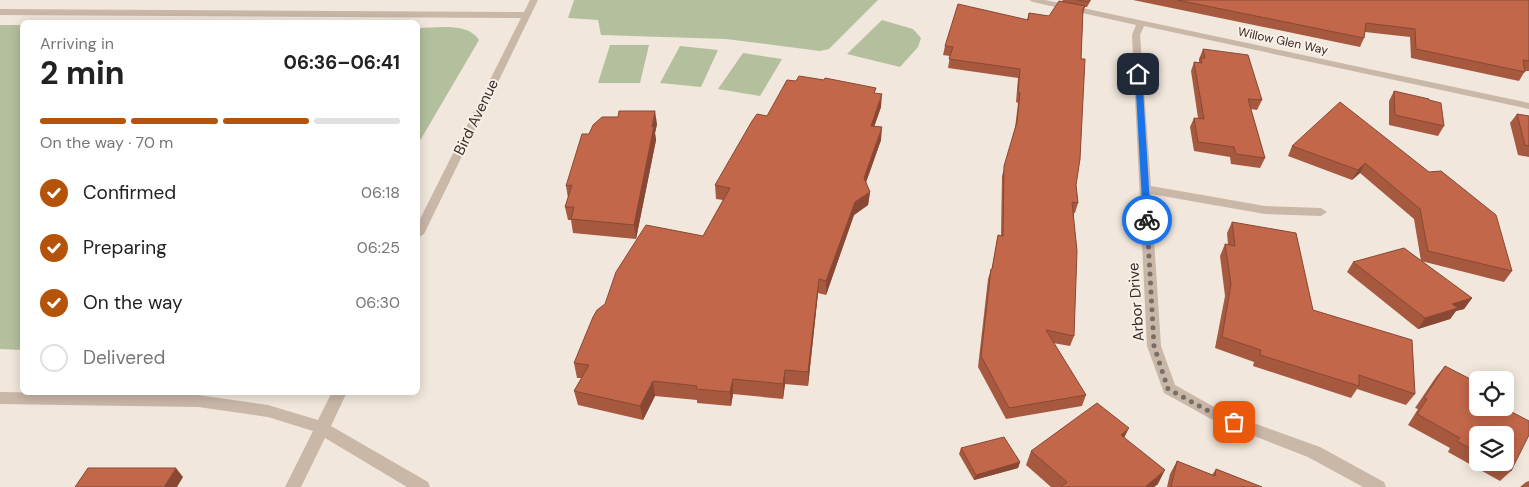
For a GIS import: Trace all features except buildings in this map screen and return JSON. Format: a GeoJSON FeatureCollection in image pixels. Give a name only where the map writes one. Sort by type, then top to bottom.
{"type":"FeatureCollection","features":[{"type":"Feature","properties":{"kind":"street","name":"Bird Avenue"},"geometry":{"type":"LineString","coordinates":[[420,230],[534,0]]}},
{"type":"Feature","properties":{"kind":"street","name":"Willow Glen Way"},"geometry":{"type":"LineString","coordinates":[[1033,0],[1529,106]]}},
{"type":"Feature","properties":{"kind":"street"},"geometry":{"type":"LineString","coordinates":[[0,12],[527,15]]}},
{"type":"Feature","properties":{"kind":"street","name":"Arbor Drive"},"geometry":{"type":"LineString","coordinates":[[1141,23],[1136,35],[1154,346],[1168,389],[1218,416],[1314,452],[1378,487]]}},
{"type":"Feature","properties":{"kind":"street"},"geometry":{"type":"LineString","coordinates":[[1145,189],[1265,210],[1321,212]]}},
{"type":"Feature","properties":{"kind":"street"},"geometry":{"type":"LineString","coordinates":[[293,487],[338,395]]}},
{"type":"Feature","properties":{"kind":"street"},"geometry":{"type":"LineString","coordinates":[[0,398],[198,401],[268,410],[322,428],[422,487]]}},
{"type":"Feature","properties":{"kind":"green space"},"geometry":{"type":"Polygon","coordinates":[[[574,0],[878,0],[829,49],[820,51],[726,39],[601,35],[598,20],[568,18],[574,0]]]}},
{"type":"Feature","properties":{"kind":"green space"},"geometry":{"type":"Polygon","coordinates":[[[882,20],[913,29],[921,38],[918,47],[900,67],[847,54],[882,20]]]}},
{"type":"Feature","properties":{"kind":"green space"},"geometry":{"type":"Polygon","coordinates":[[[0,25],[20,25],[20,350],[0,349],[0,25]]]}},
{"type":"Feature","properties":{"kind":"green space"},"geometry":{"type":"Polygon","coordinates":[[[420,28],[460,28],[474,34],[479,40],[420,141],[420,28]]]}},
{"type":"Feature","properties":{"kind":"green space"},"geometry":{"type":"Polygon","coordinates":[[[610,45],[649,45],[640,83],[598,83],[610,45]]]}},
{"type":"Feature","properties":{"kind":"green space"},"geometry":{"type":"Polygon","coordinates":[[[680,46],[718,50],[701,87],[660,83],[680,46]]]}},
{"type":"Feature","properties":{"kind":"green space"},"geometry":{"type":"Polygon","coordinates":[[[743,53],[782,59],[760,96],[718,89],[743,53]]]}},
{"type":"Feature","properties":{"kind":"way so far"},"geometry":{"type":"LineString","coordinates":[[1147,220],[1154,346],[1168,389],[1218,416],[1234,422]]}},
{"type":"Feature","properties":{"kind":"route"},"geometry":{"type":"LineString","coordinates":[[1138,74],[1147,220]]}}]}
